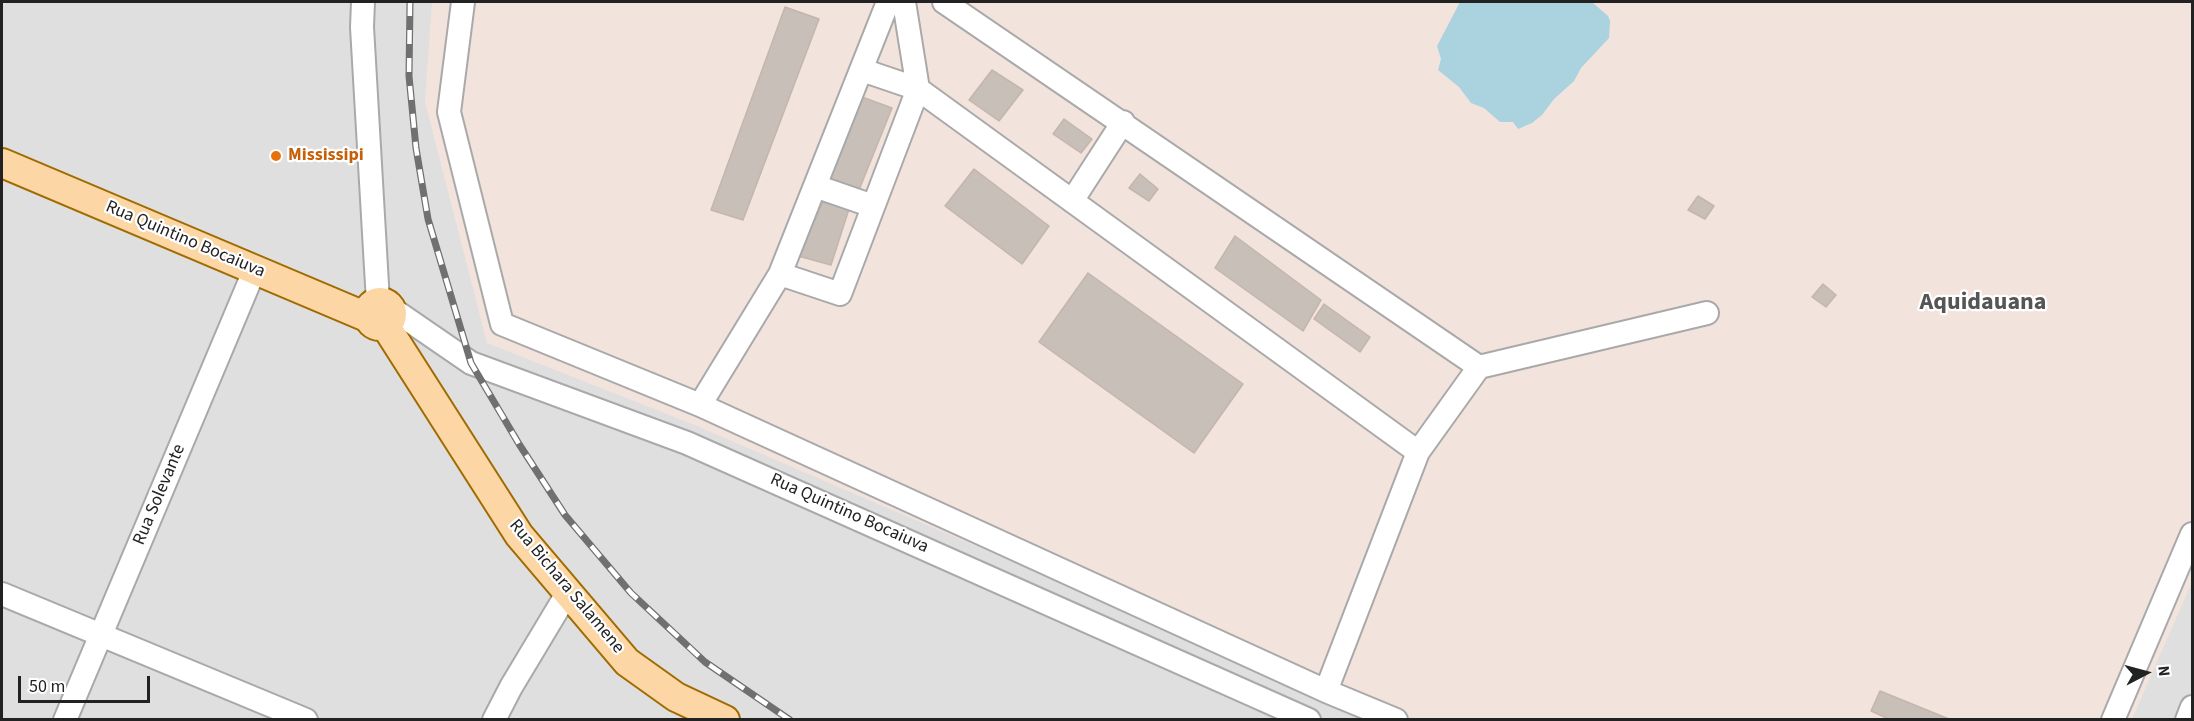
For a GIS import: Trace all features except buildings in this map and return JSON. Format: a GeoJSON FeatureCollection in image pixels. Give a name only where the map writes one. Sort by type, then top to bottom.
{"type":"FeatureCollection","features":[{"type":"Feature","properties":{"kind":"main road","name":"Rua Quintino Bocaiuva"},"geometry":{"type":"LineString","coordinates":[[2,163],[255,269],[381,313]]}},
{"type":"Feature","properties":{"kind":"main road","name":"Rua Bichara Salamene"},"geometry":{"type":"LineString","coordinates":[[381,313],[519,535],[627,662],[676,697],[725,720]]}},
{"type":"Feature","properties":{"kind":"street","name":"Rua Bichara Salamene"},"geometry":{"type":"LineString","coordinates":[[363,2],[362,27],[381,313]]}},
{"type":"Feature","properties":{"kind":"street"},"geometry":{"type":"LineString","coordinates":[[463,2],[449,112],[501,324],[700,405],[1326,691],[1395,720]]}},
{"type":"Feature","properties":{"kind":"street"},"geometry":{"type":"LineString","coordinates":[[700,405],[780,274],[888,2]]}},
{"type":"Feature","properties":{"kind":"street"},"geometry":{"type":"LineString","coordinates":[[780,274],[840,294],[918,89],[904,2]]}},
{"type":"Feature","properties":{"kind":"street"},"geometry":{"type":"LineString","coordinates":[[944,2],[1479,367]]}},
{"type":"Feature","properties":{"kind":"street"},"geometry":{"type":"LineString","coordinates":[[862,70],[918,89],[1418,452]]}},
{"type":"Feature","properties":{"kind":"street"},"geometry":{"type":"LineString","coordinates":[[1072,201],[1123,122]]}},
{"type":"Feature","properties":{"kind":"street"},"geometry":{"type":"LineString","coordinates":[[815,186],[873,206]]}},
{"type":"Feature","properties":{"kind":"street","name":"Rua Solevante"},"geometry":{"type":"LineString","coordinates":[[65,720],[255,269]]}},
{"type":"Feature","properties":{"kind":"street","name":"Rua Quintino Bocaiuva"},"geometry":{"type":"LineString","coordinates":[[381,313],[471,363],[687,443],[1309,720]]}},
{"type":"Feature","properties":{"kind":"street"},"geometry":{"type":"LineString","coordinates":[[1326,691],[1418,452],[1479,367],[1707,313]]}},
{"type":"Feature","properties":{"kind":"street"},"geometry":{"type":"LineString","coordinates":[[2112,720],[2193,534]]}},
{"type":"Feature","properties":{"kind":"street"},"geometry":{"type":"LineString","coordinates":[[495,720],[511,687],[568,592]]}},
{"type":"Feature","properties":{"kind":"street"},"geometry":{"type":"LineString","coordinates":[[2,594],[306,720]]}},
{"type":"Feature","properties":{"kind":"street"},"geometry":{"type":"LineString","coordinates":[[2187,720],[2193,706]]}},
{"type":"Feature","properties":{"kind":"shaded area"},"geometry":{"type":"Polygon","coordinates":[[[2,2],[2192,2],[2192,719],[2,719],[2,2]]]}},
{"type":"Feature","properties":{"kind":"shaded area"},"geometry":{"type":"Polygon","coordinates":[[[432,2],[2192,2],[2192,582],[2132,719],[1378,719],[690,423],[487,343],[425,102],[432,2]]]}},
{"type":"Feature","properties":{"kind":"water"},"geometry":{"type":"Polygon","coordinates":[[[1460,2],[1592,2],[1608,16],[1609,38],[1581,68],[1574,81],[1554,99],[1542,115],[1532,123],[1518,129],[1513,122],[1500,122],[1484,108],[1471,103],[1459,87],[1438,70],[1441,59],[1437,46],[1460,2]]]}},
{"type":"Feature","properties":{"kind":"railway"},"geometry":{"type":"LineString","coordinates":[[410,2],[409,76],[416,148],[428,219],[471,363],[565,515],[631,593],[705,662],[790,720]]}},
{"type":"Feature","properties":{"kind":"place","name":"Mississipi"},"geometry":{"type":"Point","coordinates":[276,156]}},
{"type":"Feature","properties":{"kind":"district","name":"Aquidauana"},"geometry":{"type":"Point","coordinates":[1983,304]}}]}
